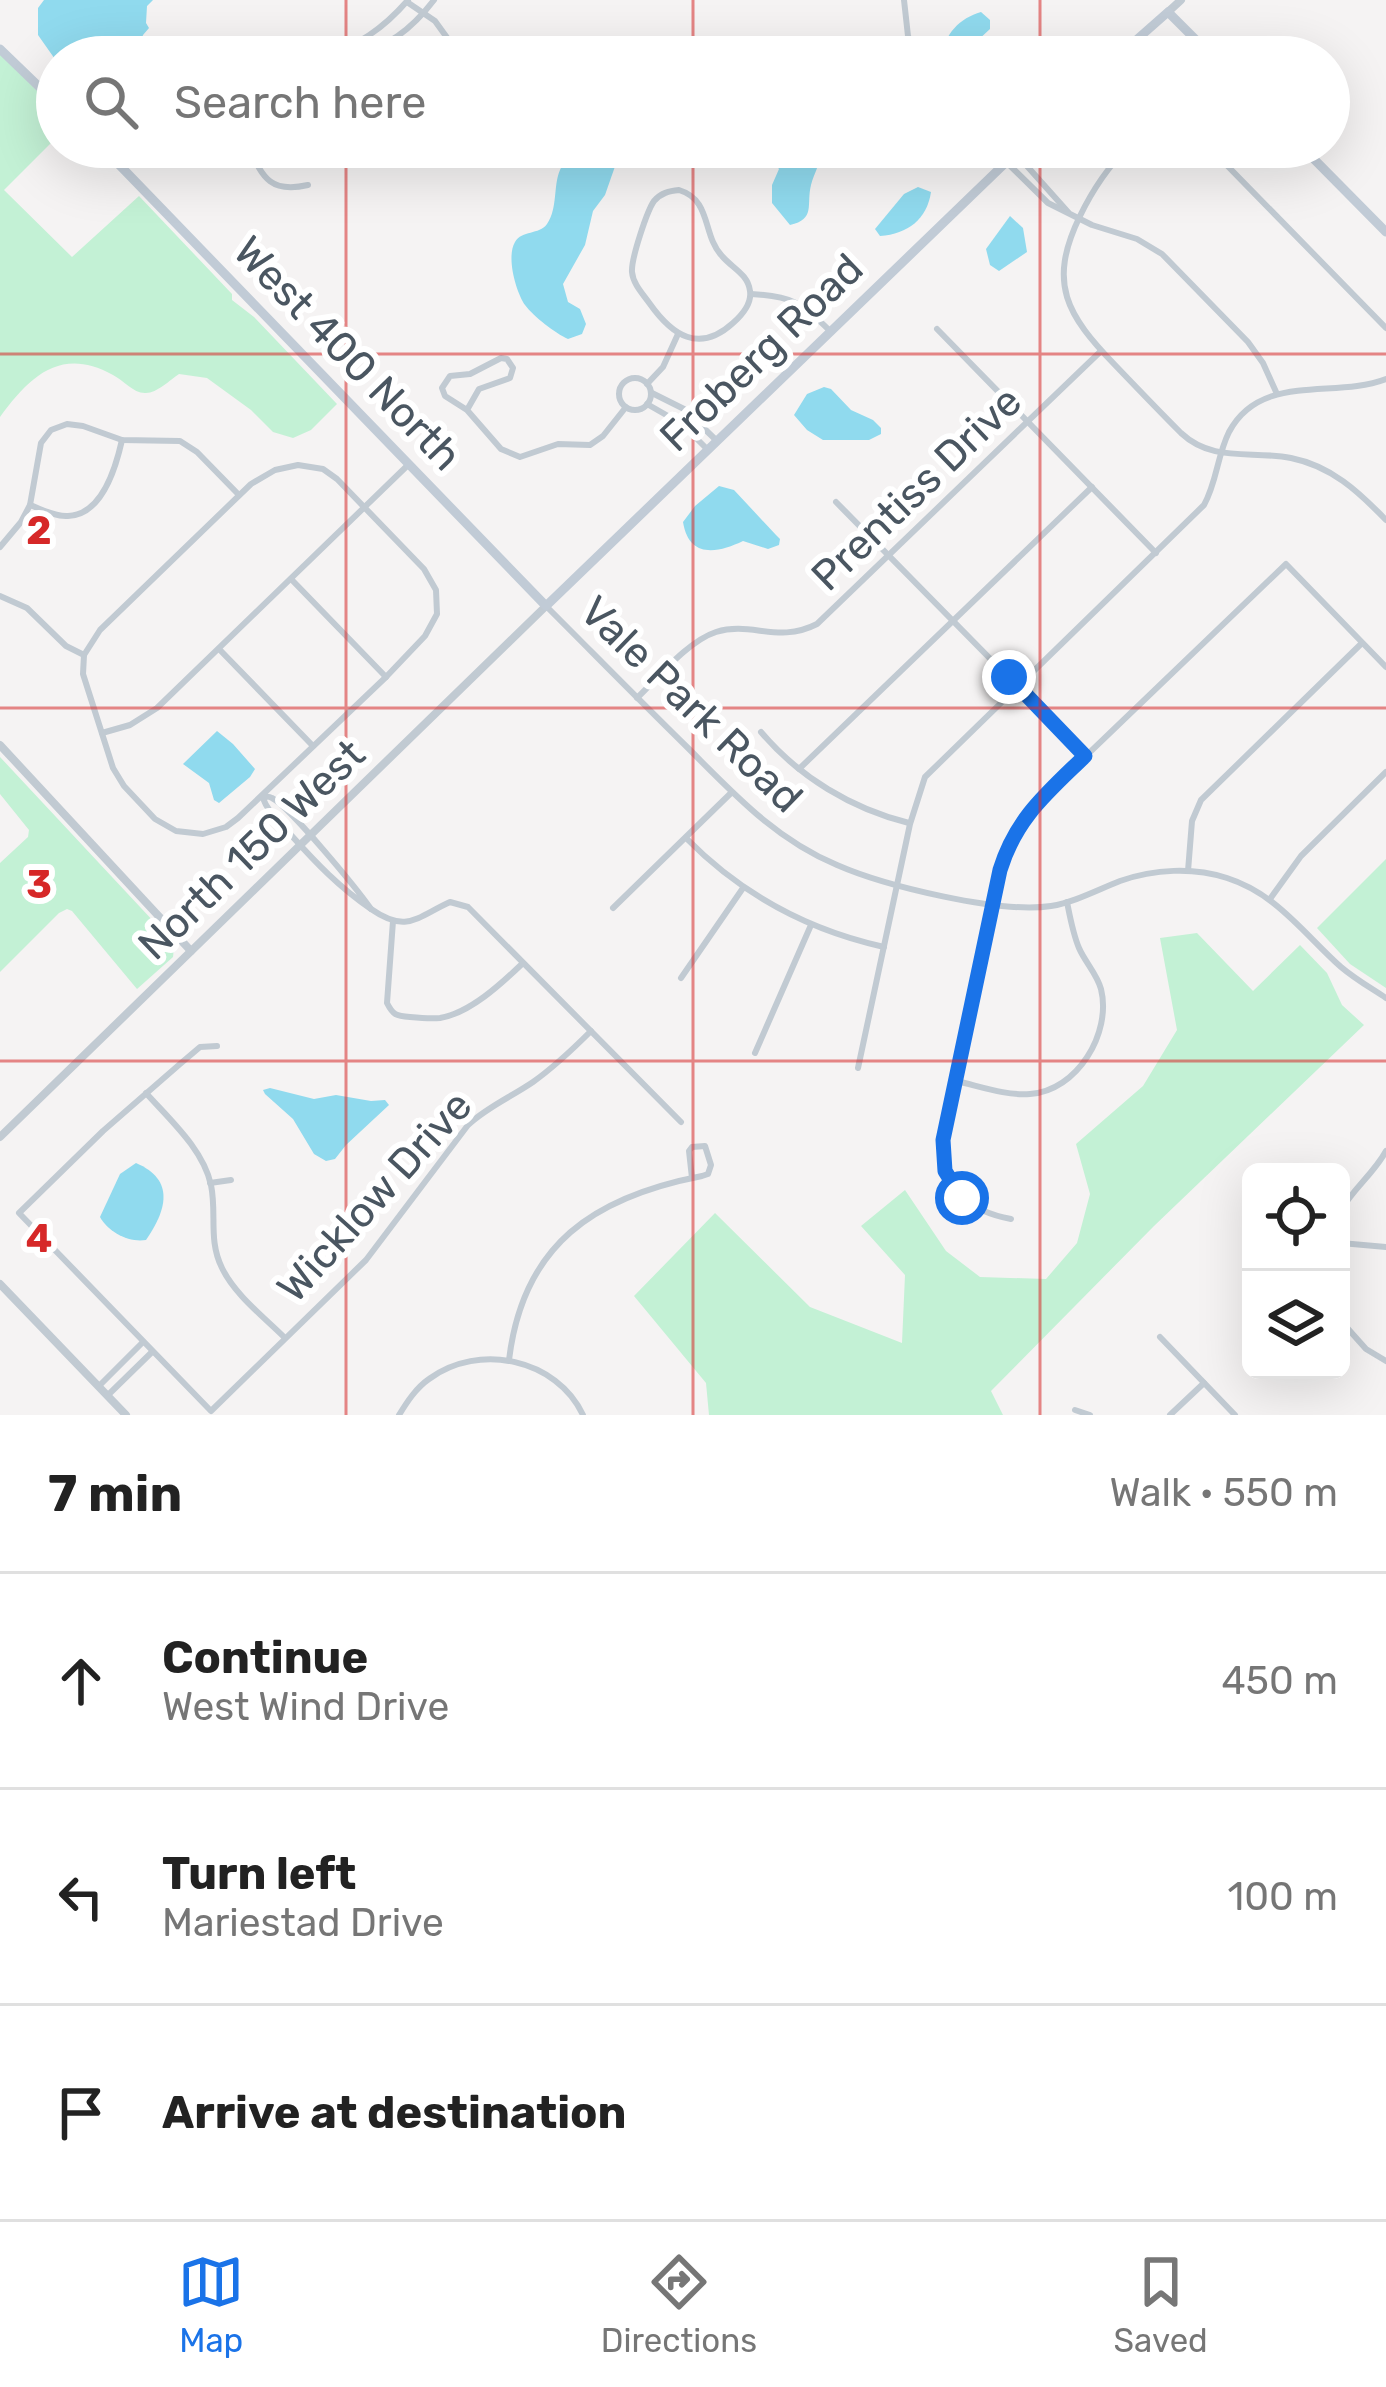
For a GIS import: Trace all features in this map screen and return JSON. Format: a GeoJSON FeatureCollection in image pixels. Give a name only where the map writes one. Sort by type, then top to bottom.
{"type":"FeatureCollection","features":[{"type":"Feature","properties":{"kind":"main road"},"geometry":{"type":"LineString","coordinates":[[1141,36],[1168,12],[1192,36]]}},
{"type":"Feature","properties":{"kind":"main road"},"geometry":{"type":"LineString","coordinates":[[0,49],[36,84]]}},
{"type":"Feature","properties":{"kind":"main road","name":"West 400 North"},"geometry":{"type":"LineString","coordinates":[[123,168],[546,606]]}},
{"type":"Feature","properties":{"kind":"main road","name":"Froberg Road"},"geometry":{"type":"LineString","coordinates":[[546,606],[1000,168]]}},
{"type":"Feature","properties":{"kind":"main road"},"geometry":{"type":"LineString","coordinates":[[1323,168],[1386,232]]}},
{"type":"Feature","properties":{"kind":"street"},"geometry":{"type":"LineString","coordinates":[[400,36],[434,0]]}},
{"type":"Feature","properties":{"kind":"street"},"geometry":{"type":"LineString","coordinates":[[904,0],[909,36]]}},
{"type":"Feature","properties":{"kind":"street"},"geometry":{"type":"LineString","coordinates":[[1168,12],[1180,0]]}},
{"type":"Feature","properties":{"kind":"street"},"geometry":{"type":"LineString","coordinates":[[370,36],[407,1],[448,36]]}},
{"type":"Feature","properties":{"kind":"street"},"geometry":{"type":"LineString","coordinates":[[259,168],[270,182],[286,190],[308,185]]}},
{"type":"Feature","properties":{"kind":"street"},"geometry":{"type":"LineString","coordinates":[[1012,168],[1048,203],[1137,238],[1169,260],[1248,342],[1277,394]]}},
{"type":"Feature","properties":{"kind":"street"},"geometry":{"type":"LineString","coordinates":[[1033,168],[1075,216]]}},
{"type":"Feature","properties":{"kind":"street"},"geometry":{"type":"LineString","coordinates":[[1108,168],[1075,216],[1065,256],[1064,286],[1077,322],[1186,438],[1220,453],[1278,456],[1319,467],[1352,486],[1386,520]]}},
{"type":"Feature","properties":{"kind":"street"},"geometry":{"type":"LineString","coordinates":[[1230,168],[1386,328]]}},
{"type":"Feature","properties":{"kind":"street"},"geometry":{"type":"LineString","coordinates":[[679,190],[700,203],[714,245],[746,278],[751,294],[744,311],[717,335],[698,339],[678,334],[658,316],[632,272],[652,203],[679,190]]}},
{"type":"Feature","properties":{"kind":"street"},"geometry":{"type":"LineString","coordinates":[[751,294],[794,300],[830,331]]}},
{"type":"Feature","properties":{"kind":"street"},"geometry":{"type":"LineString","coordinates":[[937,329],[1156,553]]}},
{"type":"Feature","properties":{"kind":"street"},"geometry":{"type":"LineString","coordinates":[[678,334],[649,388],[647,404],[640,409],[626,407],[619,396],[622,383],[636,378],[649,388],[684,409],[716,440]]}},
{"type":"Feature","properties":{"kind":"street","name":"Prentiss Drive"},"geometry":{"type":"LineString","coordinates":[[637,698],[694,644],[714,633],[735,629],[787,634],[813,627],[1102,351]]}},
{"type":"Feature","properties":{"kind":"street"},"geometry":{"type":"LineString","coordinates":[[467,410],[479,389],[510,377],[513,368],[507,359],[495,359],[480,371],[446,379],[442,388],[501,449],[520,457],[558,444],[590,445],[626,407]]}},
{"type":"Feature","properties":{"kind":"street"},"geometry":{"type":"LineString","coordinates":[[858,1068],[910,824],[925,777],[1204,505],[1214,488],[1229,432],[1243,414],[1277,394],[1386,379]]}},
{"type":"Feature","properties":{"kind":"street"},"geometry":{"type":"LineString","coordinates":[[647,404],[670,415],[707,449]]}},
{"type":"Feature","properties":{"kind":"street"},"geometry":{"type":"LineString","coordinates":[[0,547],[30,505],[38,450],[59,425],[75,424],[122,440],[180,441],[239,495]]}},
{"type":"Feature","properties":{"kind":"street"},"geometry":{"type":"LineString","coordinates":[[30,505],[66,516],[87,510],[111,477],[122,440]]}},
{"type":"Feature","properties":{"kind":"street"},"geometry":{"type":"LineString","coordinates":[[102,733],[148,715],[410,463]]}},
{"type":"Feature","properties":{"kind":"street"},"geometry":{"type":"LineString","coordinates":[[298,465],[312,465],[338,479],[424,568],[437,602],[433,626],[262,796],[215,831],[191,834],[155,819],[113,768],[83,674],[84,655],[100,630],[239,495],[262,476],[298,465]]}},
{"type":"Feature","properties":{"kind":"street"},"geometry":{"type":"LineString","coordinates":[[800,769],[1092,487]]}},
{"type":"Feature","properties":{"kind":"street"},"geometry":{"type":"LineString","coordinates":[[836,502],[1085,756]]}},
{"type":"Feature","properties":{"kind":"street"},"geometry":{"type":"LineString","coordinates":[[1011,1219],[973,1207],[962,1198],[949,1180],[942,1147],[993,905],[1008,845],[1021,822],[1286,564],[1386,667]]}},
{"type":"Feature","properties":{"kind":"street"},"geometry":{"type":"LineString","coordinates":[[291,579],[386,677]]}},
{"type":"Feature","properties":{"kind":"street"},"geometry":{"type":"LineString","coordinates":[[0,596],[27,608],[65,646],[84,655]]}},
{"type":"Feature","properties":{"kind":"street","name":"Vale Park Road"},"geometry":{"type":"LineString","coordinates":[[546,606],[731,794],[807,850],[862,875],[897,884],[993,905],[1033,908],[1066,902],[1142,874],[1188,871],[1228,878],[1270,899],[1341,966],[1386,998]]}},
{"type":"Feature","properties":{"kind":"street","name":"North 150 West"},"geometry":{"type":"LineString","coordinates":[[0,1137],[546,606]]}},
{"type":"Feature","properties":{"kind":"street"},"geometry":{"type":"LineString","coordinates":[[1188,871],[1192,821],[1201,800],[1362,643]]}},
{"type":"Feature","properties":{"kind":"street"},"geometry":{"type":"LineString","coordinates":[[218,648],[313,746]]}},
{"type":"Feature","properties":{"kind":"street"},"geometry":{"type":"LineString","coordinates":[[761,732],[800,769],[847,800],[910,824]]}},
{"type":"Feature","properties":{"kind":"street"},"geometry":{"type":"LineString","coordinates":[[0,745],[191,951]]}},
{"type":"Feature","properties":{"kind":"street"},"geometry":{"type":"LineString","coordinates":[[1270,899],[1300,856],[1386,772]]}},
{"type":"Feature","properties":{"kind":"street"},"geometry":{"type":"LineString","coordinates":[[613,908],[731,794]]}},
{"type":"Feature","properties":{"kind":"street"},"geometry":{"type":"LineString","coordinates":[[262,796],[273,798],[371,909]]}},
{"type":"Feature","properties":{"kind":"street"},"geometry":{"type":"LineString","coordinates":[[262,796],[266,808],[343,890],[393,921],[418,920],[445,904],[462,903],[472,910],[681,1122]]}},
{"type":"Feature","properties":{"kind":"street"},"geometry":{"type":"LineString","coordinates":[[686,838],[743,888],[811,924],[884,947]]}},
{"type":"Feature","properties":{"kind":"street"},"geometry":{"type":"LineString","coordinates":[[681,978],[743,888]]}},
{"type":"Feature","properties":{"kind":"street"},"geometry":{"type":"LineString","coordinates":[[956,1081],[1032,1094],[1066,1080],[1091,1051],[1101,1023],[1102,995],[1078,947],[1066,902]]}},
{"type":"Feature","properties":{"kind":"street"},"geometry":{"type":"LineString","coordinates":[[393,921],[387,1003],[399,1016],[452,1014],[500,984],[524,962]]}},
{"type":"Feature","properties":{"kind":"street"},"geometry":{"type":"LineString","coordinates":[[755,1053],[811,924]]}},
{"type":"Feature","properties":{"kind":"street","name":"Wicklow Drive"},"geometry":{"type":"LineString","coordinates":[[152,1352],[211,1411],[366,1260],[468,1125],[561,1061],[591,1031]]}},
{"type":"Feature","properties":{"kind":"street"},"geometry":{"type":"LineString","coordinates":[[107,1396],[152,1352],[19,1213],[200,1047],[217,1046]]}},
{"type":"Feature","properties":{"kind":"street"},"geometry":{"type":"LineString","coordinates":[[146,1093],[190,1144],[210,1183],[211,1227],[219,1264],[285,1338]]}},
{"type":"Feature","properties":{"kind":"street"},"geometry":{"type":"LineString","coordinates":[[509,1360],[523,1305],[545,1258],[561,1239],[623,1198],[708,1174],[705,1146],[689,1151],[692,1178]]}},
{"type":"Feature","properties":{"kind":"street"},"geometry":{"type":"LineString","coordinates":[[1350,1196],[1386,1150]]}},
{"type":"Feature","properties":{"kind":"street"},"geometry":{"type":"LineString","coordinates":[[210,1183],[231,1180]]}},
{"type":"Feature","properties":{"kind":"street"},"geometry":{"type":"LineString","coordinates":[[1350,1244],[1386,1250]]}},
{"type":"Feature","properties":{"kind":"street"},"geometry":{"type":"LineString","coordinates":[[0,1284],[126,1415]]}},
{"type":"Feature","properties":{"kind":"street"},"geometry":{"type":"LineString","coordinates":[[1350,1331],[1386,1361]]}},
{"type":"Feature","properties":{"kind":"street"},"geometry":{"type":"LineString","coordinates":[[1160,1337],[1235,1415]]}},
{"type":"Feature","properties":{"kind":"street"},"geometry":{"type":"LineString","coordinates":[[98,1387],[143,1342]]}},
{"type":"Feature","properties":{"kind":"street"},"geometry":{"type":"LineString","coordinates":[[399,1415],[428,1379],[478,1360],[509,1360],[536,1368],[557,1380],[583,1415]]}},
{"type":"Feature","properties":{"kind":"street"},"geometry":{"type":"LineString","coordinates":[[1170,1415],[1204,1383]]}},
{"type":"Feature","properties":{"kind":"street"},"geometry":{"type":"LineString","coordinates":[[1075,1410],[1090,1415]]}},
{"type":"Feature","properties":{"kind":"green space"},"geometry":{"type":"Polygon","coordinates":[[[0,53],[36,90],[36,158],[4,190],[72,257],[139,196],[232,294],[232,300],[337,404],[311,430],[293,438],[273,432],[207,378],[179,374],[155,391],[142,393],[113,375],[78,364],[62,365],[35,378],[0,417],[0,53]]]}},
{"type":"Feature","properties":{"kind":"green space"},"geometry":{"type":"Polygon","coordinates":[[[0,757],[169,938],[173,957],[137,989],[67,909],[0,972],[0,863],[28,837],[29,830],[0,794],[0,757]]]}},
{"type":"Feature","properties":{"kind":"green space"},"geometry":{"type":"Polygon","coordinates":[[[1386,859],[1386,988],[1350,964],[1317,928],[1386,859]]]}},
{"type":"Feature","properties":{"kind":"green space"},"geometry":{"type":"Polygon","coordinates":[[[1197,933],[1253,991],[1300,945],[1327,973],[1342,1005],[1364,1025],[1154,1226],[991,1391],[1003,1415],[709,1415],[706,1383],[634,1296],[715,1213],[810,1307],[902,1343],[905,1275],[861,1226],[905,1190],[946,1251],[980,1277],[1046,1279],[1077,1243],[1090,1194],[1076,1144],[1143,1086],[1177,1030],[1160,938],[1197,933]]]}},
{"type":"Feature","properties":{"kind":"water"},"geometry":{"type":"Polygon","coordinates":[[[44,0],[153,0],[147,6],[149,28],[143,36],[39,36],[38,8],[44,0]]]}},
{"type":"Feature","properties":{"kind":"water"},"geometry":{"type":"Polygon","coordinates":[[[981,12],[990,20],[990,29],[982,36],[949,36],[966,18],[981,12]]]}},
{"type":"Feature","properties":{"kind":"water"},"geometry":{"type":"Polygon","coordinates":[[[614,168],[593,211],[585,245],[563,284],[568,302],[580,309],[586,324],[582,334],[568,339],[525,305],[512,265],[512,248],[518,238],[547,224],[560,170],[614,168]]]}},
{"type":"Feature","properties":{"kind":"water"},"geometry":{"type":"Polygon","coordinates":[[[817,168],[807,215],[790,225],[772,203],[772,185],[779,169],[817,168]]]}},
{"type":"Feature","properties":{"kind":"water"},"geometry":{"type":"Polygon","coordinates":[[[918,187],[931,192],[920,217],[899,232],[880,236],[875,229],[904,194],[918,187]]]}},
{"type":"Feature","properties":{"kind":"water"},"geometry":{"type":"Polygon","coordinates":[[[1010,216],[1023,228],[1027,252],[999,271],[990,265],[986,249],[1010,216]]]}},
{"type":"Feature","properties":{"kind":"water"},"geometry":{"type":"Polygon","coordinates":[[[824,387],[851,410],[873,420],[881,434],[869,440],[823,440],[807,430],[794,415],[807,394],[824,387]]]}},
{"type":"Feature","properties":{"kind":"water"},"geometry":{"type":"Polygon","coordinates":[[[719,486],[734,490],[780,539],[779,545],[768,549],[743,541],[706,550],[691,542],[683,522],[719,486]]]}},
{"type":"Feature","properties":{"kind":"water"},"geometry":{"type":"Polygon","coordinates":[[[217,731],[255,769],[219,803],[209,783],[183,764],[217,731]]]}},
{"type":"Feature","properties":{"kind":"water"},"geometry":{"type":"Polygon","coordinates":[[[263,1090],[314,1099],[336,1095],[385,1100],[389,1105],[335,1159],[326,1161],[314,1154],[293,1119],[265,1094],[263,1090]]]}},
{"type":"Feature","properties":{"kind":"water"},"geometry":{"type":"Polygon","coordinates":[[[136,1163],[157,1178],[164,1197],[146,1240],[120,1235],[100,1217],[120,1174],[136,1163]]]}},
{"type":"Feature","properties":{"kind":"route"},"geometry":{"type":"LineString","coordinates":[[962,1198],[945,1171],[943,1140],[1000,870],[1021,822],[1085,756],[1009,677]]}}]}
